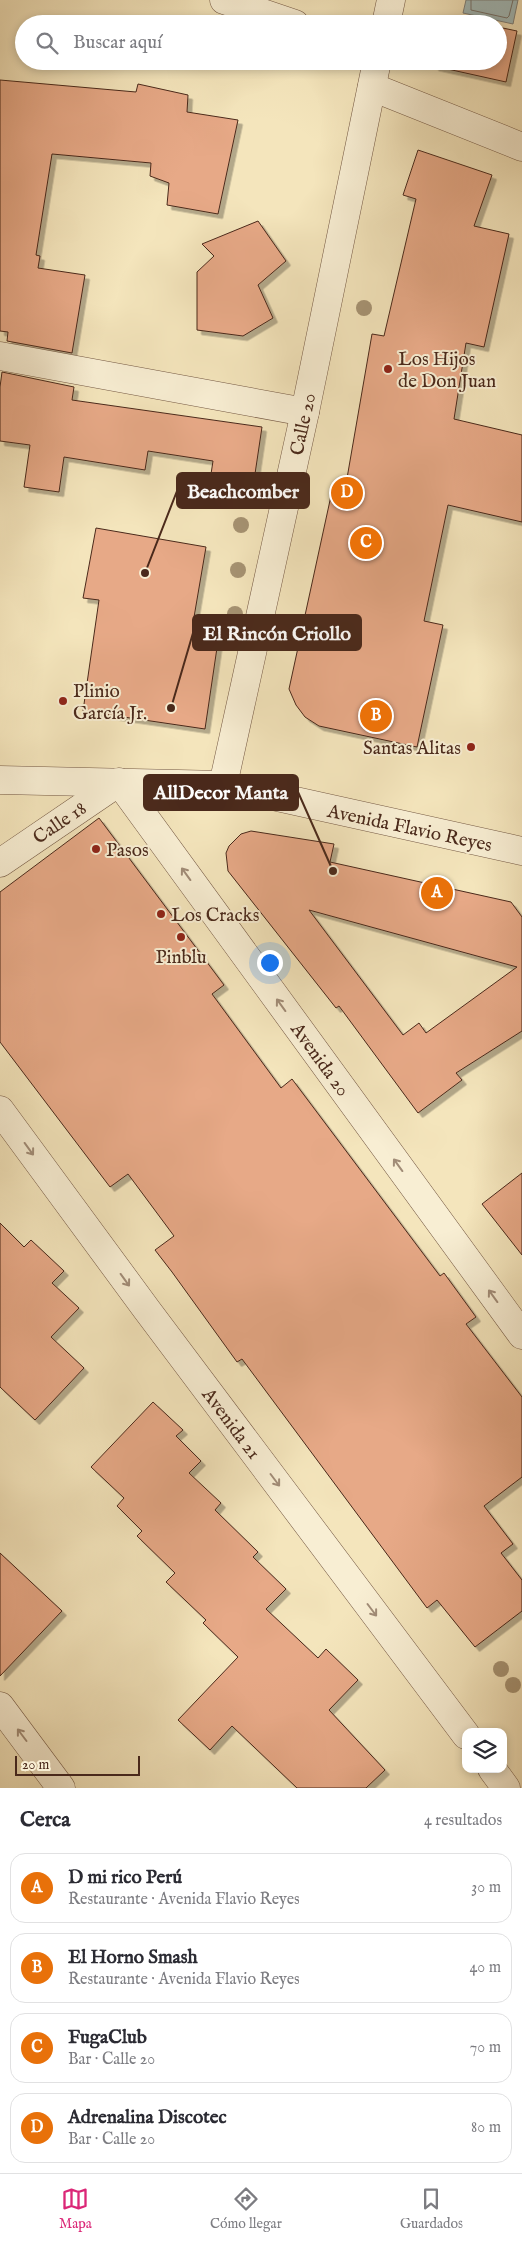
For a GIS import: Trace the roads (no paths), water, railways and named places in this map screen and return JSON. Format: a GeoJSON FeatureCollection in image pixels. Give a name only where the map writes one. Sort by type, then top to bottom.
{"type":"FeatureCollection","features":[{"type":"Feature","properties":{"kind":"street"},"geometry":{"type":"LineString","coordinates":[[224,0],[268,15]]}},
{"type":"Feature","properties":{"kind":"street"},"geometry":{"type":"LineString","coordinates":[[388,15],[391,0]]}},
{"type":"Feature","properties":{"kind":"street"},"geometry":{"type":"LineString","coordinates":[[375,74],[522,147]]}},
{"type":"Feature","properties":{"kind":"street","name":"Calle 20"},"geometry":{"type":"LineString","coordinates":[[223,785],[305,412],[375,74]]}},
{"type":"Feature","properties":{"kind":"street"},"geometry":{"type":"LineString","coordinates":[[0,356],[305,412]]}},
{"type":"Feature","properties":{"kind":"street","name":"Avenida Flavio Reyes"},"geometry":{"type":"LineString","coordinates":[[0,780],[223,785],[521,852]]}},
{"type":"Feature","properties":{"kind":"street","name":"Calle 18"},"geometry":{"type":"LineString","coordinates":[[0,863],[120,782]]}},
{"type":"Feature","properties":{"kind":"street","name":"Avenida 20"},"geometry":{"type":"LineString","coordinates":[[120,782],[522,1335]]}},
{"type":"Feature","properties":{"kind":"street","name":"Avenida 21"},"geometry":{"type":"LineString","coordinates":[[0,1110],[147,1310],[462,1730]]}},
{"type":"Feature","properties":{"kind":"street"},"geometry":{"type":"LineString","coordinates":[[0,1706],[61,1788]]}},
{"type":"Feature","properties":{"kind":"street"},"geometry":{"type":"LineString","coordinates":[[495,1773],[506,1788]]}},
{"type":"Feature","properties":{"kind":"water"},"geometry":{"type":"Polygon","coordinates":[[[466,0],[518,0],[513,24],[507,23],[507,15],[472,15],[463,13],[466,0]]]}},
{"type":"Feature","properties":{"kind":"place","name":"Los Hijos de Don Juan"},"geometry":{"type":"Point","coordinates":[388,369]}},
{"type":"Feature","properties":{"kind":"place","name":"Adrenalina Discotec"},"geometry":{"type":"Point","coordinates":[347,493]}},
{"type":"Feature","properties":{"kind":"place","name":"FugaClub"},"geometry":{"type":"Point","coordinates":[366,543]}},
{"type":"Feature","properties":{"kind":"place","name":"Beachcomber"},"geometry":{"type":"Point","coordinates":[145,573]}},
{"type":"Feature","properties":{"kind":"place","name":"Plinio García Jr."},"geometry":{"type":"Point","coordinates":[63,701]}},
{"type":"Feature","properties":{"kind":"place","name":"El Rincón Criollo"},"geometry":{"type":"Point","coordinates":[171,708]}},
{"type":"Feature","properties":{"kind":"place","name":"El Horno Smash"},"geometry":{"type":"Point","coordinates":[376,716]}},
{"type":"Feature","properties":{"kind":"place","name":"Santas Alitas"},"geometry":{"type":"Point","coordinates":[471,747]}},
{"type":"Feature","properties":{"kind":"place","name":"Pasos"},"geometry":{"type":"Point","coordinates":[96,849]}},
{"type":"Feature","properties":{"kind":"place","name":"AllDecor Manta"},"geometry":{"type":"Point","coordinates":[333,871]}},
{"type":"Feature","properties":{"kind":"place","name":"D mi rico Perú"},"geometry":{"type":"Point","coordinates":[437,893]}},
{"type":"Feature","properties":{"kind":"place","name":"Los Cracks"},"geometry":{"type":"Point","coordinates":[161,914]}},
{"type":"Feature","properties":{"kind":"place","name":"Pinblu"},"geometry":{"type":"Point","coordinates":[181,937]}}]}
